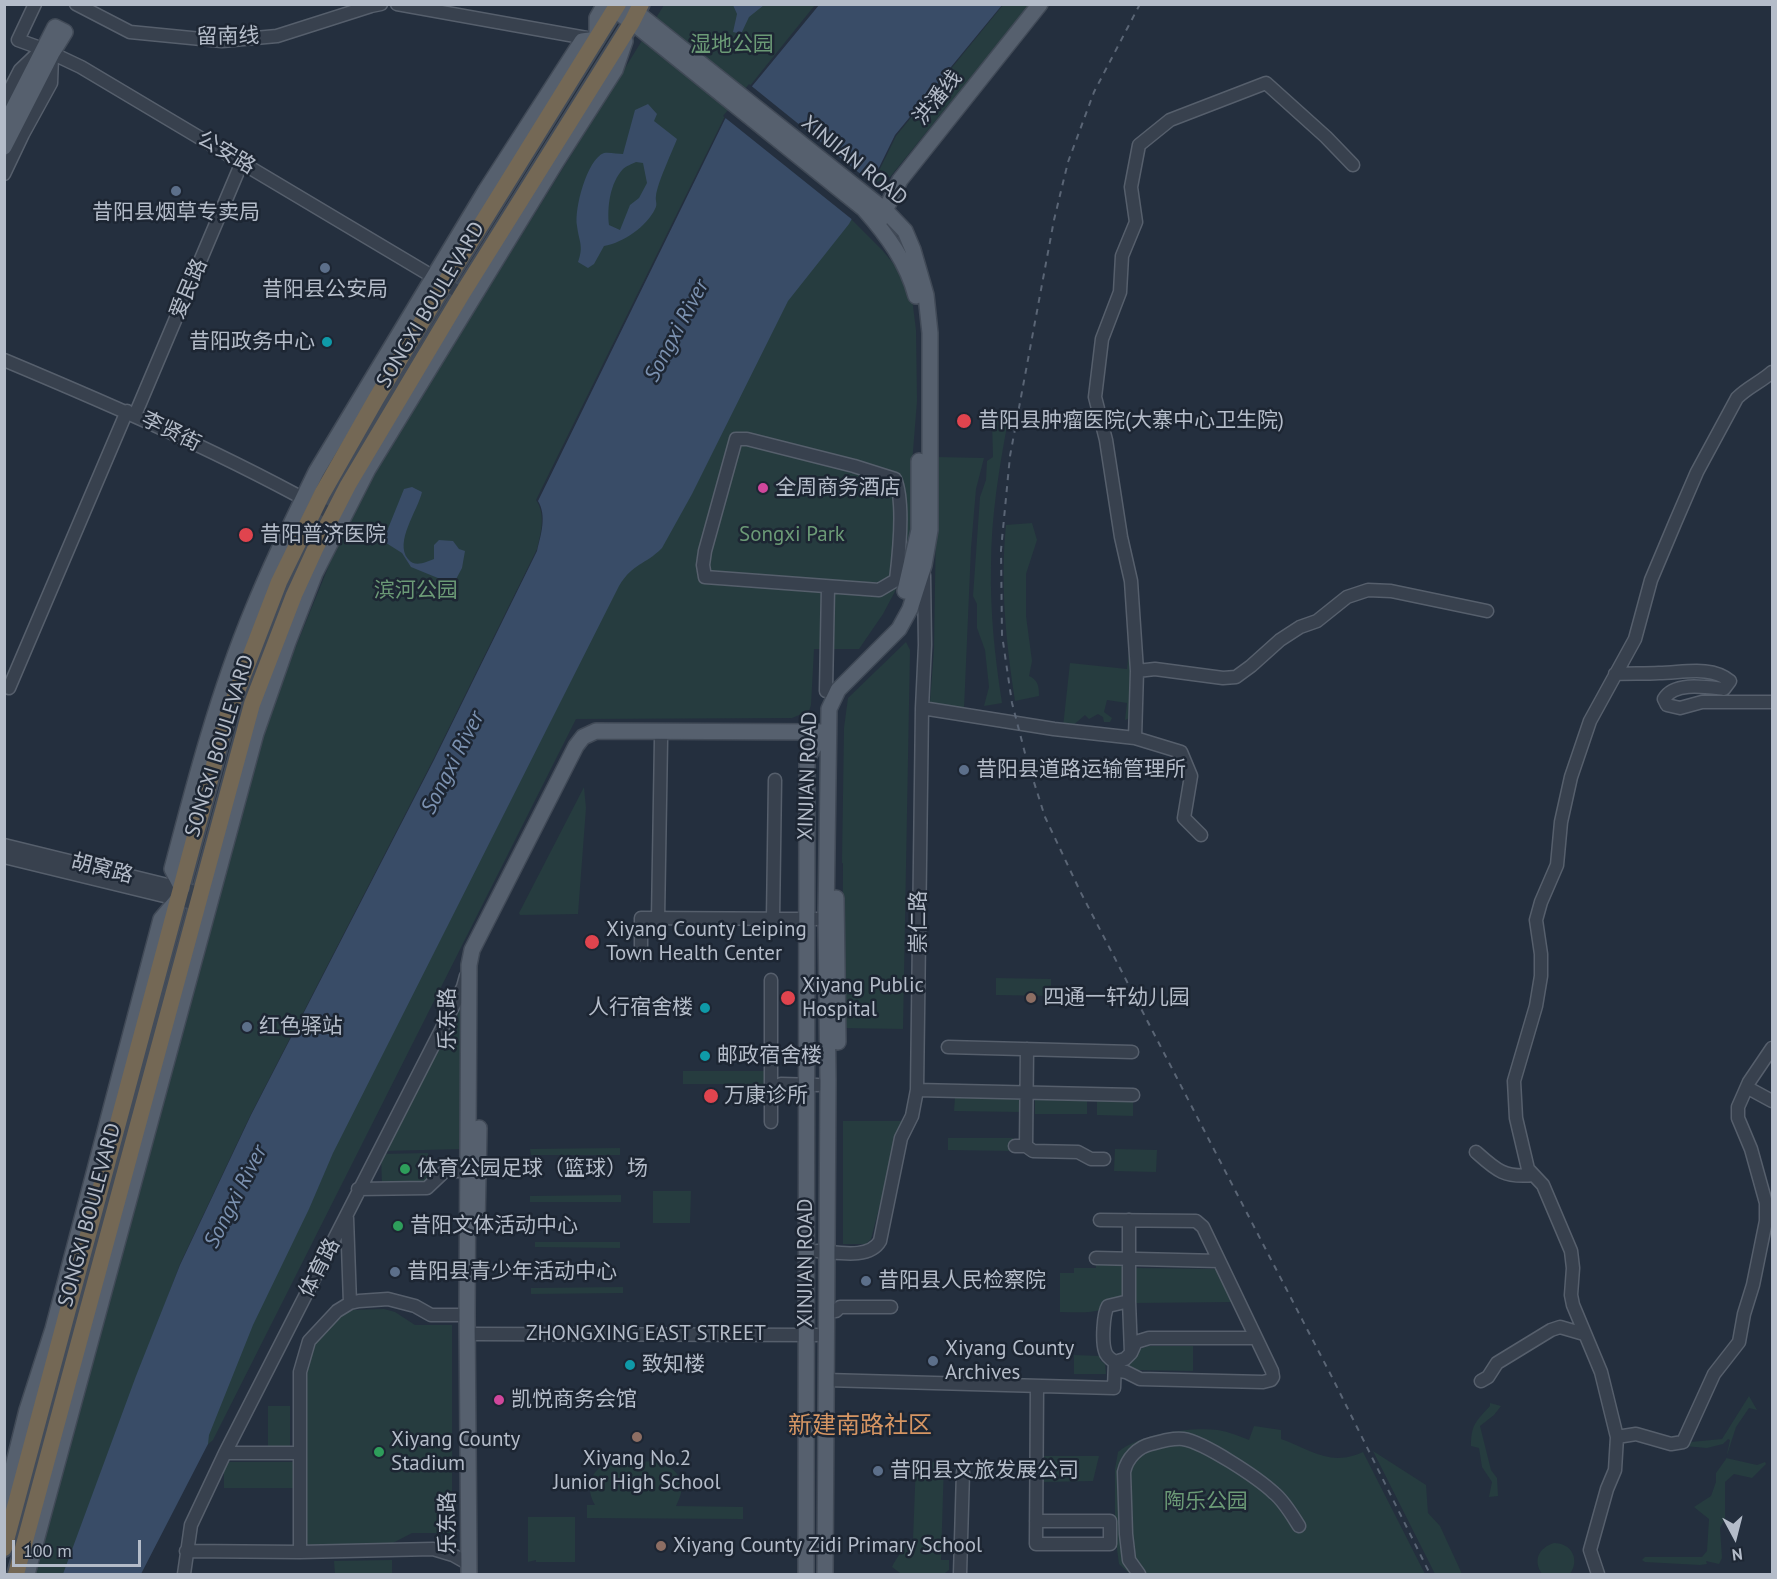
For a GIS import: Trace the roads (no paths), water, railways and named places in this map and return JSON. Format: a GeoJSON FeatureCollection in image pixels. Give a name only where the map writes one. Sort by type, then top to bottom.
{"type":"FeatureCollection","features":[{"type":"Feature","properties":{"kind":"highway","name":"SONGXI BOULEVARD"},"geometry":{"type":"LineString","coordinates":[[4,1548],[227,717],[310,502],[376,399],[439,280],[597,39],[627,8]]}},
{"type":"Feature","properties":{"kind":"highway","name":"SONGXI BOULEVARD"},"geometry":{"type":"LineString","coordinates":[[16,1575],[148,1106],[199,898],[252,704],[294,595],[348,485],[462,294],[627,8]]}},
{"type":"Feature","properties":{"kind":"main road","name":"洪潘线"},"geometry":{"type":"LineString","coordinates":[[882,218],[900,180],[1040,4]]}},
{"type":"Feature","properties":{"kind":"main road"},"geometry":{"type":"LineString","coordinates":[[27,1575],[124,1222],[148,1106],[256,733],[288,642],[315,573],[368,469],[555,162],[615,70],[627,8]]}},
{"type":"Feature","properties":{"kind":"main road","name":"XINJIAN ROAD"},"geometry":{"type":"LineString","coordinates":[[627,8],[882,218],[905,231],[918,267],[927,304],[930,333],[930,530],[924,565],[910,609],[899,629],[838,690],[831,702],[823,737],[812,919],[813,1084],[831,1311],[825,1575]]}},
{"type":"Feature","properties":{"kind":"main road"},"geometry":{"type":"LineString","coordinates":[[4,127],[48,51]]}},
{"type":"Feature","properties":{"kind":"main road"},"geometry":{"type":"LineString","coordinates":[[4,147],[48,51]]}},
{"type":"Feature","properties":{"kind":"main road","name":"XINJIAN ROAD"},"geometry":{"type":"LineString","coordinates":[[815,1575],[811,1335],[827,1251],[826,918],[823,737],[819,709],[826,691],[892,623],[908,583],[919,530],[921,336],[911,280],[882,218]]}},
{"type":"Feature","properties":{"kind":"main road","name":"乐东路"},"geometry":{"type":"LineString","coordinates":[[472,1571],[467,1171],[469,965],[472,950],[583,736],[596,732],[823,737]]}},
{"type":"Feature","properties":{"kind":"main road","name":"乐东路"},"geometry":{"type":"LineString","coordinates":[[472,1571],[479,1120],[478,974],[482,951],[590,742],[596,740],[823,737]]}},
{"type":"Feature","properties":{"kind":"main road"},"geometry":{"type":"LineString","coordinates":[[4,1503],[27,1410],[53,1329],[161,919],[180,893]]}},
{"type":"Feature","properties":{"kind":"main road"},"geometry":{"type":"LineString","coordinates":[[806,1575],[813,1084]]}},
{"type":"Feature","properties":{"kind":"main road"},"geometry":{"type":"LineString","coordinates":[[831,1382],[836,1575]]}},
{"type":"Feature","properties":{"kind":"street","name":"公安路"},"geometry":{"type":"LineString","coordinates":[[35,4],[18,40],[81,67],[462,294]]}},
{"type":"Feature","properties":{"kind":"street","name":"留南线"},"geometry":{"type":"LineString","coordinates":[[76,4],[130,32],[222,41],[277,36],[381,4]]}},
{"type":"Feature","properties":{"kind":"street"},"geometry":{"type":"LineString","coordinates":[[397,4],[597,39]]}},
{"type":"Feature","properties":{"kind":"street"},"geometry":{"type":"LineString","coordinates":[[4,101],[20,70],[48,51],[51,83],[4,174]]}},
{"type":"Feature","properties":{"kind":"street"},"geometry":{"type":"LineString","coordinates":[[1135,738],[1137,671],[1131,581],[1121,537],[1106,440],[1095,397],[1102,339],[1120,292],[1122,256],[1136,222],[1131,187],[1139,145],[1170,120],[1235,93],[1266,83],[1326,137],[1353,165]]}},
{"type":"Feature","properties":{"kind":"street","name":"爱民路"},"geometry":{"type":"LineString","coordinates":[[7,687],[242,162]]}},
{"type":"Feature","properties":{"kind":"street","name":"李贤街"},"geometry":{"type":"LineString","coordinates":[[4,360],[131,413],[333,515]]}},
{"type":"Feature","properties":{"kind":"street"},"geometry":{"type":"LineString","coordinates":[[1598,1575],[1590,1550],[1607,1489],[1615,1470],[1617,1437],[1601,1372],[1573,1305],[1571,1251],[1543,1185],[1528,1169],[1516,1118],[1514,1081],[1536,1006],[1541,976],[1536,920],[1557,865],[1561,822],[1570,777],[1590,721],[1635,639],[1651,580],[1698,472],[1725,417],[1746,388],[1765,379],[1773,372]]}},
{"type":"Feature","properties":{"kind":"street"},"geometry":{"type":"LineString","coordinates":[[736,438],[854,466],[895,479],[900,533],[896,580],[879,590],[828,587],[705,577],[703,565],[705,551],[736,438]]}},
{"type":"Feature","properties":{"kind":"street","name":"崇仁路"},"geometry":{"type":"LineString","coordinates":[[827,1251],[868,1253],[877,1247],[901,1138],[912,1116],[917,1090],[922,708],[926,645],[924,565]]}},
{"type":"Feature","properties":{"kind":"street"},"geometry":{"type":"LineString","coordinates":[[826,691],[828,587]]}},
{"type":"Feature","properties":{"kind":"street"},"geometry":{"type":"LineString","coordinates":[[1137,671],[1155,669],[1223,678],[1236,677],[1280,640],[1300,627],[1317,621],[1347,597],[1368,590],[1391,591],[1487,611]]}},
{"type":"Feature","properties":{"kind":"street"},"geometry":{"type":"LineString","coordinates":[[1615,674],[1709,672],[1724,676],[1730,681],[1724,689],[1681,688],[1667,693],[1664,699],[1667,705],[1680,708],[1702,702],[1773,702]]}},
{"type":"Feature","properties":{"kind":"street"},"geometry":{"type":"LineString","coordinates":[[922,708],[1054,729],[1135,738],[1181,752],[1191,776],[1184,818],[1201,835]]}},
{"type":"Feature","properties":{"kind":"street"},"geometry":{"type":"LineString","coordinates":[[658,919],[661,740]]}},
{"type":"Feature","properties":{"kind":"street"},"geometry":{"type":"LineString","coordinates":[[773,919],[775,780]]}},
{"type":"Feature","properties":{"kind":"street","name":"胡窝路"},"geometry":{"type":"LineString","coordinates":[[4,845],[199,898]]}},
{"type":"Feature","properties":{"kind":"street","name":"胡窝路"},"geometry":{"type":"LineString","coordinates":[[4,857],[180,893]]}},
{"type":"Feature","properties":{"kind":"street"},"geometry":{"type":"LineString","coordinates":[[640,954],[641,918],[812,919]]}},
{"type":"Feature","properties":{"kind":"street","name":"体育路"},"geometry":{"type":"LineString","coordinates":[[184,1575],[191,1525],[358,1189],[463,987],[469,965]]}},
{"type":"Feature","properties":{"kind":"street"},"geometry":{"type":"LineString","coordinates":[[771,980],[771,1122]]}},
{"type":"Feature","properties":{"kind":"street"},"geometry":{"type":"LineString","coordinates":[[948,1047],[1132,1052]]}},
{"type":"Feature","properties":{"kind":"street"},"geometry":{"type":"LineString","coordinates":[[1617,1437],[1636,1434],[1671,1444],[1683,1442],[1714,1374],[1739,1342],[1766,1221],[1766,1203],[1738,1118],[1738,1107],[1755,1073],[1773,1048]]}},
{"type":"Feature","properties":{"kind":"street"},"geometry":{"type":"LineString","coordinates":[[1028,1049],[1027,1092],[1021,1146],[1033,1151],[1078,1152],[1091,1159],[1104,1159]]}},
{"type":"Feature","properties":{"kind":"street"},"geometry":{"type":"LineString","coordinates":[[771,1089],[781,1084],[813,1084]]}},
{"type":"Feature","properties":{"kind":"street"},"geometry":{"type":"LineString","coordinates":[[1748,1088],[1773,1101]]}},
{"type":"Feature","properties":{"kind":"street"},"geometry":{"type":"LineString","coordinates":[[917,1090],[1133,1095]]}},
{"type":"Feature","properties":{"kind":"street"},"geometry":{"type":"LineString","coordinates":[[1476,1152],[1499,1170],[1515,1176],[1533,1175]]}},
{"type":"Feature","properties":{"kind":"street"},"geometry":{"type":"LineString","coordinates":[[358,1189],[427,1188],[445,1171],[467,1171]]}},
{"type":"Feature","properties":{"kind":"street"},"geometry":{"type":"LineString","coordinates":[[346,1215],[350,1303]]}},
{"type":"Feature","properties":{"kind":"street"},"geometry":{"type":"LineString","coordinates":[[1100,1220],[1197,1221],[1203,1227],[1273,1377],[1263,1382],[1140,1379],[1126,1372],[1115,1366],[1104,1350],[1105,1310],[1112,1304],[1129,1301]]}},
{"type":"Feature","properties":{"kind":"street"},"geometry":{"type":"LineString","coordinates":[[1129,1220],[1131,1353]]}},
{"type":"Feature","properties":{"kind":"street"},"geometry":{"type":"LineString","coordinates":[[1096,1258],[1219,1261]]}},
{"type":"Feature","properties":{"kind":"street"},"geometry":{"type":"LineString","coordinates":[[300,1552],[300,1372],[309,1341],[337,1311],[350,1303],[388,1299],[415,1306],[431,1316],[467,1315]]}},
{"type":"Feature","properties":{"kind":"street"},"geometry":{"type":"LineString","coordinates":[[831,1311],[840,1307],[891,1308]]}},
{"type":"Feature","properties":{"kind":"street"},"geometry":{"type":"LineString","coordinates":[[1481,1381],[1488,1377],[1497,1363],[1551,1330],[1560,1327],[1584,1334]]}},
{"type":"Feature","properties":{"kind":"street","name":"ZHONGXING EAST STREET"},"geometry":{"type":"LineString","coordinates":[[476,1334],[811,1335]]}},
{"type":"Feature","properties":{"kind":"street"},"geometry":{"type":"LineString","coordinates":[[1115,1366],[1131,1353],[1136,1342],[1149,1338],[1256,1338]]}},
{"type":"Feature","properties":{"kind":"street"},"geometry":{"type":"LineString","coordinates":[[831,1382],[1114,1388],[1115,1366]]}},
{"type":"Feature","properties":{"kind":"street"},"geometry":{"type":"LineString","coordinates":[[1036,1521],[1110,1521],[1110,1544],[1036,1544],[1036,1521],[1037,1386]]}},
{"type":"Feature","properties":{"kind":"street"},"geometry":{"type":"LineString","coordinates":[[1139,1575],[1129,1560],[1124,1472],[1133,1454],[1146,1445],[1171,1439],[1185,1440],[1224,1458],[1276,1494],[1299,1526]]}},
{"type":"Feature","properties":{"kind":"street"},"geometry":{"type":"LineString","coordinates":[[225,1453],[300,1453]]}},
{"type":"Feature","properties":{"kind":"street"},"geometry":{"type":"LineString","coordinates":[[960,1575],[963,1472]]}},
{"type":"Feature","properties":{"kind":"street"},"geometry":{"type":"LineString","coordinates":[[186,1551],[300,1552],[432,1549],[453,1555],[472,1571]]}},
{"type":"Feature","properties":{"kind":"water"},"geometry":{"type":"Polygon","coordinates":[[[733,5],[764,5],[749,17],[741,34],[733,32],[737,14],[733,5]]]}},
{"type":"Feature","properties":{"kind":"water","name":"Songxi River"},"geometry":{"type":"Polygon","coordinates":[[[819,5],[1002,5],[895,135],[849,224],[788,301],[692,494],[662,548],[634,568],[619,586],[333,1153],[309,1209],[253,1325],[209,1435],[208,1444],[141,1574],[63,1574],[136,1376],[180,1265],[251,1115],[434,760],[537,551],[543,519],[538,501],[725,119],[819,5]]]}},
{"type":"Feature","properties":{"kind":"water"},"geometry":{"type":"Polygon","coordinates":[[[648,104],[657,114],[654,121],[677,139],[659,184],[656,206],[651,215],[646,222],[626,237],[604,246],[594,264],[588,268],[578,262],[581,248],[577,218],[583,185],[598,157],[604,153],[623,154],[635,110],[648,104]],[[636,162],[624,168],[612,188],[609,225],[620,230],[630,205],[639,198],[647,183],[643,163],[636,162]]]}},
{"type":"Feature","properties":{"kind":"water"},"geometry":{"type":"Polygon","coordinates":[[[412,487],[422,492],[405,535],[404,552],[411,562],[421,564],[434,559],[434,545],[439,540],[453,541],[459,549],[465,551],[462,568],[454,583],[411,567],[402,553],[383,541],[404,489],[412,487]]]}},
{"type":"Feature","properties":{"kind":"railway"},"geometry":{"type":"LineString","coordinates":[[1140,4],[1094,92],[1068,162],[1054,220],[1010,456],[1001,550],[1002,635],[1012,703],[1045,817],[1080,891],[1334,1381],[1430,1574]]}},
{"type":"Feature","properties":{"kind":"place","name":"昔阳县烟草专卖局"},"geometry":{"type":"Point","coordinates":[176,191]}},
{"type":"Feature","properties":{"kind":"place","name":"昔阳县公安局"},"geometry":{"type":"Point","coordinates":[325,268]}},
{"type":"Feature","properties":{"kind":"place","name":"昔阳政务中心"},"geometry":{"type":"Point","coordinates":[327,342]}},
{"type":"Feature","properties":{"kind":"place","name":"昔阳县肿瘤医院(大寨中心卫生院)"},"geometry":{"type":"Point","coordinates":[964,421]}},
{"type":"Feature","properties":{"kind":"place","name":"全周商务酒店"},"geometry":{"type":"Point","coordinates":[763,488]}},
{"type":"Feature","properties":{"kind":"place","name":"昔阳普济医院"},"geometry":{"type":"Point","coordinates":[246,535]}},
{"type":"Feature","properties":{"kind":"place","name":"昔阳县道路运输管理所"},"geometry":{"type":"Point","coordinates":[964,770]}},
{"type":"Feature","properties":{"kind":"place","name":"Xiyang County Leiping Town Health Center"},"geometry":{"type":"Point","coordinates":[592,942]}},
{"type":"Feature","properties":{"kind":"place","name":"Xiyang Public Hospital"},"geometry":{"type":"Point","coordinates":[788,998]}},
{"type":"Feature","properties":{"kind":"place","name":"四通一轩幼儿园"},"geometry":{"type":"Point","coordinates":[1031,998]}},
{"type":"Feature","properties":{"kind":"place","name":"人行宿舍楼"},"geometry":{"type":"Point","coordinates":[705,1008]}},
{"type":"Feature","properties":{"kind":"place","name":"红色驿站"},"geometry":{"type":"Point","coordinates":[247,1027]}},
{"type":"Feature","properties":{"kind":"place","name":"邮政宿舍楼"},"geometry":{"type":"Point","coordinates":[705,1056]}},
{"type":"Feature","properties":{"kind":"place","name":"万康诊所"},"geometry":{"type":"Point","coordinates":[711,1096]}},
{"type":"Feature","properties":{"kind":"place","name":"体育公园足球（篮球）场"},"geometry":{"type":"Point","coordinates":[405,1169]}},
{"type":"Feature","properties":{"kind":"place","name":"昔阳文体活动中心"},"geometry":{"type":"Point","coordinates":[398,1226]}},
{"type":"Feature","properties":{"kind":"place","name":"昔阳县青少年活动中心"},"geometry":{"type":"Point","coordinates":[395,1272]}},
{"type":"Feature","properties":{"kind":"place","name":"昔阳县人民检察院"},"geometry":{"type":"Point","coordinates":[866,1281]}},
{"type":"Feature","properties":{"kind":"place","name":"Xiyang County Archives"},"geometry":{"type":"Point","coordinates":[933,1361]}},
{"type":"Feature","properties":{"kind":"place","name":"致知楼"},"geometry":{"type":"Point","coordinates":[630,1365]}},
{"type":"Feature","properties":{"kind":"place","name":"凯悦商务会馆"},"geometry":{"type":"Point","coordinates":[499,1400]}},
{"type":"Feature","properties":{"kind":"place","name":"Xiyang No.2 Junior High School"},"geometry":{"type":"Point","coordinates":[637,1437]}},
{"type":"Feature","properties":{"kind":"place","name":"Xiyang County Stadium"},"geometry":{"type":"Point","coordinates":[379,1452]}},
{"type":"Feature","properties":{"kind":"place","name":"昔阳县文旅发展公司"},"geometry":{"type":"Point","coordinates":[878,1471]}},
{"type":"Feature","properties":{"kind":"place","name":"Xiyang County Zidi Primary School"},"geometry":{"type":"Point","coordinates":[661,1546]}},
{"type":"Feature","properties":{"kind":"district","name":"新建南路社区"},"geometry":{"type":"Point","coordinates":[860,1426]}},
{"type":"Feature","properties":{"kind":"park label","name":"湿地公园"},"geometry":{"type":"Point","coordinates":[732,45]}},
{"type":"Feature","properties":{"kind":"park label","name":"Songxi Park"},"geometry":{"type":"Point","coordinates":[792,535]}},
{"type":"Feature","properties":{"kind":"park label","name":"滨河公园"},"geometry":{"type":"Point","coordinates":[416,591]}},
{"type":"Feature","properties":{"kind":"park label","name":"陶乐公园"},"geometry":{"type":"Point","coordinates":[1206,1502]}}]}
